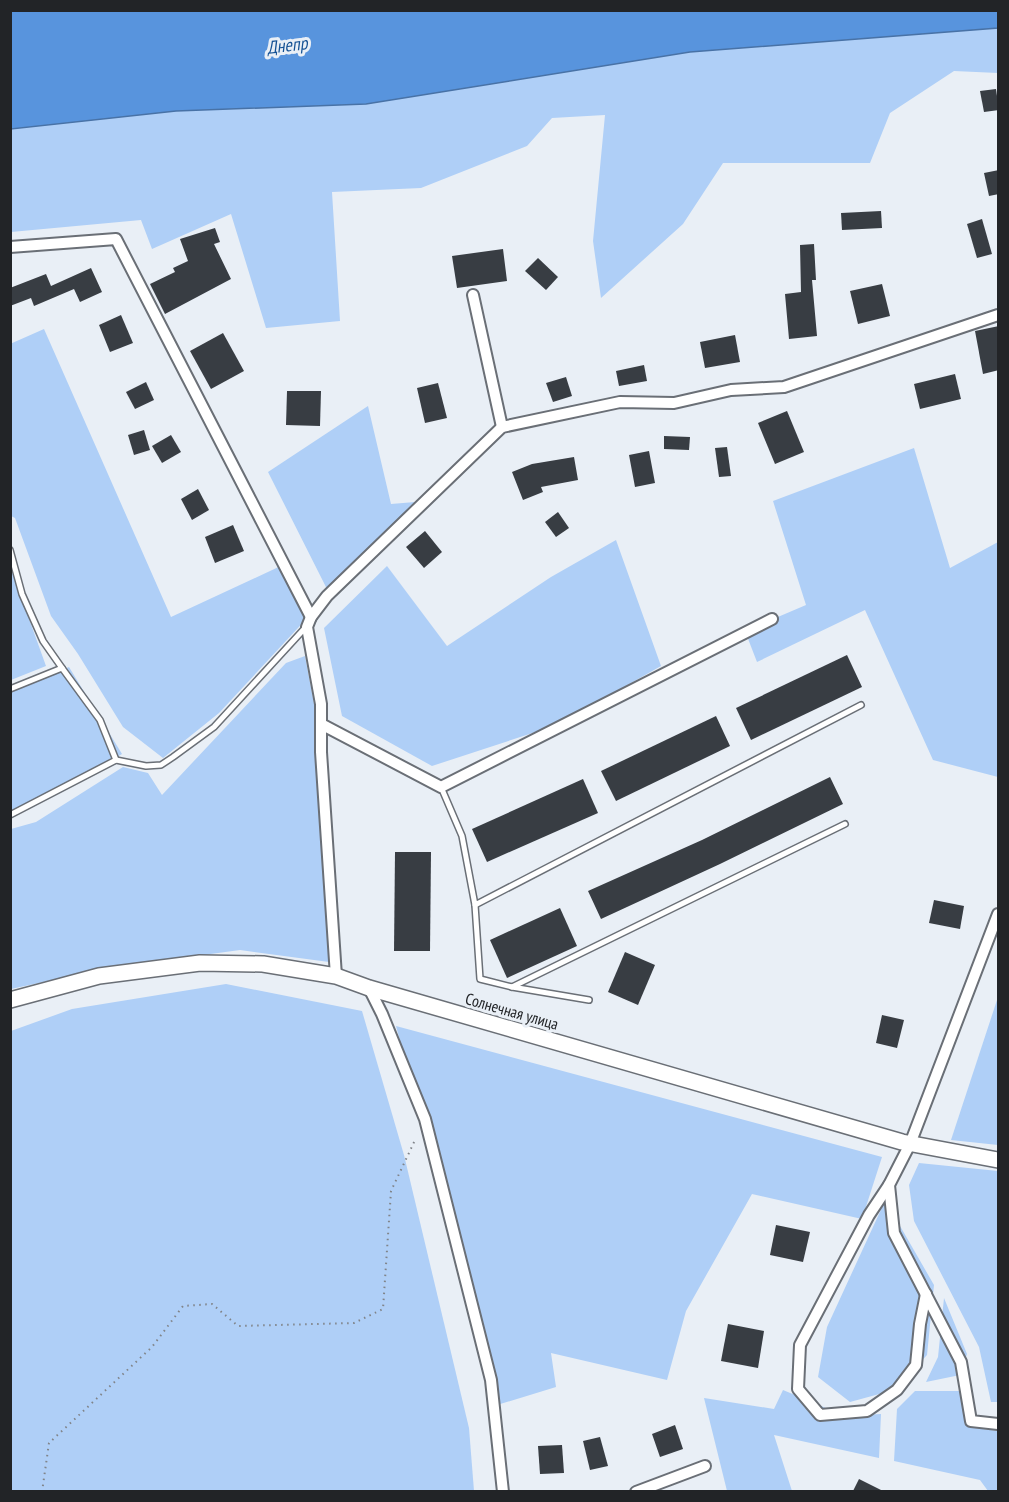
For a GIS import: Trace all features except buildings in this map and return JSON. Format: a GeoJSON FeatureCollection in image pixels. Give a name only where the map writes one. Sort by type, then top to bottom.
{"type":"FeatureCollection","features":[{"type":"Feature","properties":{"kind":"street"},"geometry":{"type":"LineString","coordinates":[[10,247],[117,239],[309,622],[321,704],[336,976]]}},
{"type":"Feature","properties":{"kind":"street"},"geometry":{"type":"LineString","coordinates":[[473,295],[502,427]]}},
{"type":"Feature","properties":{"kind":"street"},"geometry":{"type":"LineString","coordinates":[[309,622],[327,596],[502,427],[620,402],[674,403],[731,390],[784,387],[999,315]]}},
{"type":"Feature","properties":{"kind":"street"},"geometry":{"type":"LineString","coordinates":[[321,724],[441,787],[772,619]]}},
{"type":"Feature","properties":{"kind":"street"},"geometry":{"type":"LineString","coordinates":[[926,1294],[916,1365],[897,1390],[867,1411],[820,1415],[798,1389],[800,1345],[869,1215],[889,1185],[910,1144],[999,914]]}},
{"type":"Feature","properties":{"kind":"street","name":"Солнечная улица"},"geometry":{"type":"LineString","coordinates":[[10,1000],[99,976],[200,963],[263,964],[336,976],[369,988],[910,1144],[999,1160]]}},
{"type":"Feature","properties":{"kind":"street"},"geometry":{"type":"LineString","coordinates":[[369,988],[425,1119],[491,1380],[503,1491]]}},
{"type":"Feature","properties":{"kind":"street"},"geometry":{"type":"LineString","coordinates":[[889,1185],[894,1233],[961,1362],[971,1421],[999,1424]]}},
{"type":"Feature","properties":{"kind":"street"},"geometry":{"type":"LineString","coordinates":[[636,1491],[705,1466]]}},
{"type":"Feature","properties":{"kind":"lane"},"geometry":{"type":"LineString","coordinates":[[10,550],[22,594],[43,641],[100,720],[116,760]]}},
{"type":"Feature","properties":{"kind":"lane"},"geometry":{"type":"LineString","coordinates":[[10,815],[116,760],[146,766],[161,765],[214,727],[309,622]]}},
{"type":"Feature","properties":{"kind":"lane"},"geometry":{"type":"LineString","coordinates":[[10,689],[62,668]]}},
{"type":"Feature","properties":{"kind":"lane"},"geometry":{"type":"LineString","coordinates":[[475,905],[861,705]]}},
{"type":"Feature","properties":{"kind":"lane"},"geometry":{"type":"LineString","coordinates":[[441,787],[462,836],[475,905],[480,979],[512,987],[589,1000]]}},
{"type":"Feature","properties":{"kind":"lane"},"geometry":{"type":"LineString","coordinates":[[512,987],[845,824]]}},
{"type":"Feature","properties":{"kind":"path"},"geometry":{"type":"LineString","coordinates":[[42,1491],[49,1443],[152,1347],[183,1306],[212,1304],[238,1326],[354,1323],[383,1309],[391,1191],[425,1119]]}},
{"type":"Feature","properties":{"kind":"shaded area"},"geometry":{"type":"Polygon","coordinates":[[[998,28],[998,73],[954,71],[890,113],[870,163],[723,163],[683,224],[601,298],[593,241],[605,115],[552,118],[527,146],[421,188],[332,192],[340,321],[266,328],[231,214],[152,249],[141,220],[11,232],[10,129],[176,111],[366,104],[690,52],[998,28]]]}},
{"type":"Feature","properties":{"kind":"shaded area"},"geometry":{"type":"Polygon","coordinates":[[[44,329],[171,617],[285,564],[310,615],[219,713],[163,758],[123,727],[78,654],[51,616],[15,518],[11,516],[10,344],[44,329]]]}},
{"type":"Feature","properties":{"kind":"shaded area"},"geometry":{"type":"Polygon","coordinates":[[[368,406],[391,504],[415,502],[329,593],[268,472],[368,406]]]}},
{"type":"Feature","properties":{"kind":"shaded area"},"geometry":{"type":"Polygon","coordinates":[[[914,448],[950,568],[998,542],[998,777],[933,760],[865,610],[757,662],[745,631],[806,605],[773,501],[914,448]]]}},
{"type":"Feature","properties":{"kind":"shaded area"},"geometry":{"type":"Polygon","coordinates":[[[616,540],[661,666],[557,725],[432,766],[342,716],[324,628],[387,566],[447,646],[551,577],[616,540]]]}},
{"type":"Feature","properties":{"kind":"shaded area"},"geometry":{"type":"Polygon","coordinates":[[[10,566],[46,666],[11,680],[10,680],[10,566]]]}},
{"type":"Feature","properties":{"kind":"shaded area"},"geometry":{"type":"Polygon","coordinates":[[[305,656],[318,725],[329,962],[240,950],[108,968],[11,989],[11,829],[36,822],[123,767],[148,773],[162,795],[286,663],[305,656]]]}},
{"type":"Feature","properties":{"kind":"shaded area"},"geometry":{"type":"Polygon","coordinates":[[[69,667],[122,754],[29,809],[11,815],[11,692],[69,667]]]}},
{"type":"Feature","properties":{"kind":"shaded area"},"geometry":{"type":"Polygon","coordinates":[[[226,984],[362,1011],[404,1155],[469,1428],[474,1491],[11,1491],[11,1031],[72,1009],[226,984]]]}},
{"type":"Feature","properties":{"kind":"shaded area"},"geometry":{"type":"Polygon","coordinates":[[[998,997],[998,1145],[951,1140],[998,997]]]}},
{"type":"Feature","properties":{"kind":"shaded area"},"geometry":{"type":"Polygon","coordinates":[[[396,1026],[882,1157],[862,1219],[752,1194],[686,1311],[667,1380],[551,1353],[556,1387],[497,1405],[396,1026]]]}},
{"type":"Feature","properties":{"kind":"shaded area"},"geometry":{"type":"Polygon","coordinates":[[[919,1163],[998,1171],[998,1402],[991,1402],[979,1347],[914,1221],[909,1185],[919,1163]]]}},
{"type":"Feature","properties":{"kind":"shaded area"},"geometry":{"type":"Polygon","coordinates":[[[896,1177],[896,1219],[934,1285],[927,1355],[894,1390],[850,1402],[818,1377],[827,1327],[896,1177]]]}},
{"type":"Feature","properties":{"kind":"shaded area"},"geometry":{"type":"Polygon","coordinates":[[[944,1298],[967,1354],[960,1375],[926,1382],[938,1357],[944,1298]]]}},
{"type":"Feature","properties":{"kind":"shaded area"},"geometry":{"type":"Polygon","coordinates":[[[783,1390],[845,1416],[881,1414],[879,1458],[774,1435],[792,1491],[727,1491],[704,1398],[774,1409],[783,1390]]]}},
{"type":"Feature","properties":{"kind":"shaded area"},"geometry":{"type":"Polygon","coordinates":[[[915,1391],[969,1391],[976,1428],[998,1431],[998,1491],[988,1491],[980,1480],[894,1461],[897,1409],[915,1391]]]}},
{"type":"Feature","properties":{"kind":"water","name":"Днепр"},"geometry":{"type":"Polygon","coordinates":[[[998,10],[998,28],[690,52],[366,104],[176,111],[11,129],[11,11],[998,10]]]}}]}
